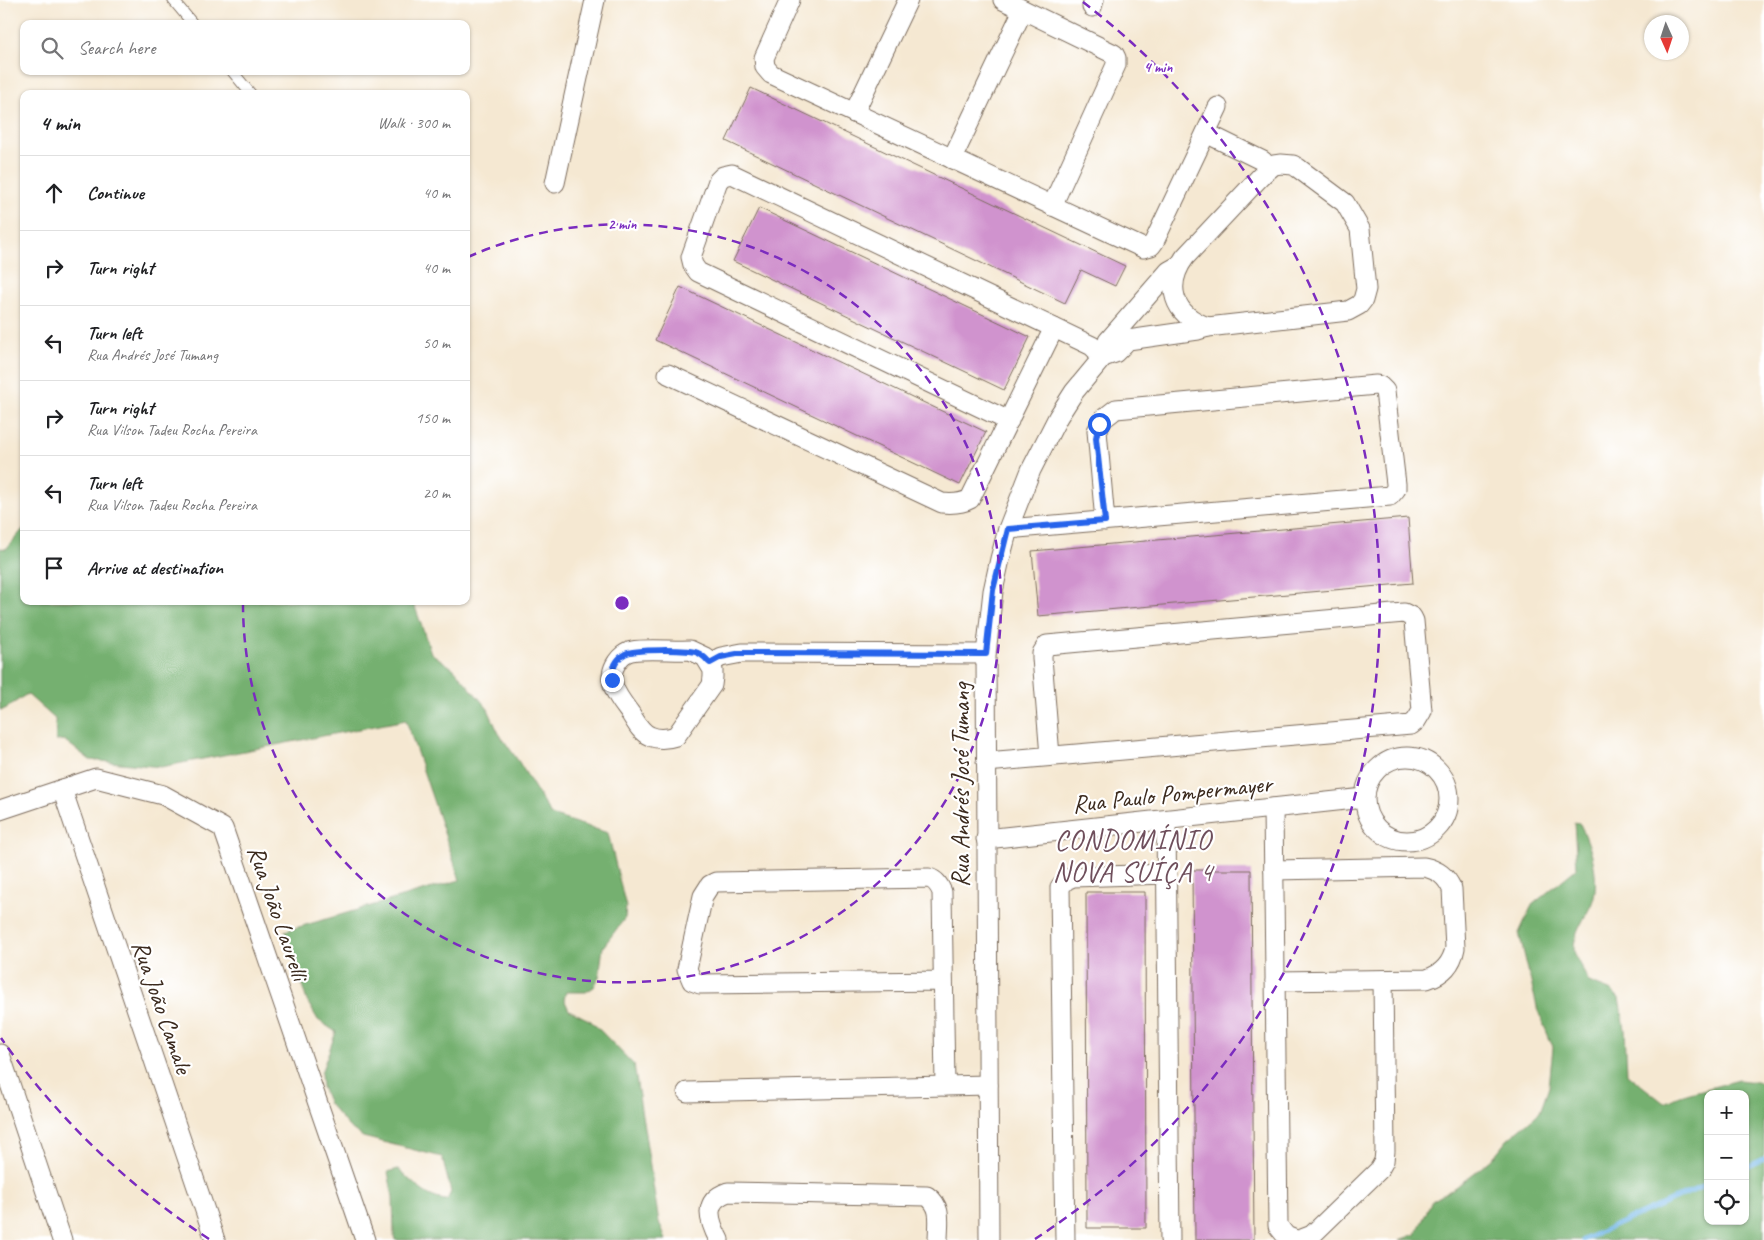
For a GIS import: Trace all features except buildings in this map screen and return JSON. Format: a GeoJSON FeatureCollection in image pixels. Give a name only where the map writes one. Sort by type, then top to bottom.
{"type":"FeatureCollection","features":[{"type":"Feature","properties":{"kind":"street"},"geometry":{"type":"LineString","coordinates":[[554,183],[595,0]]}},
{"type":"Feature","properties":{"kind":"street"},"geometry":{"type":"LineString","coordinates":[[790,0],[766,54],[766,67],[771,74],[1138,247],[1148,248],[1154,242],[1218,107]]}},
{"type":"Feature","properties":{"kind":"street"},"geometry":{"type":"LineString","coordinates":[[854,113],[908,0]]}},
{"type":"Feature","properties":{"kind":"street"},"geometry":{"type":"LineString","coordinates":[[1003,0],[1114,54],[1116,58],[1116,65],[1052,206]]}},
{"type":"Feature","properties":{"kind":"street"},"geometry":{"type":"LineString","coordinates":[[952,160],[1023,10]]}},
{"type":"Feature","properties":{"kind":"street"},"geometry":{"type":"LineString","coordinates":[[1206,133],[1263,161],[1268,169]]}},
{"type":"Feature","properties":{"kind":"street"},"geometry":{"type":"LineString","coordinates":[[1281,164],[1293,165],[1345,203],[1360,229],[1366,289],[1359,305],[1348,312],[1208,327],[1128,340],[1115,353],[1103,357],[1108,341],[1169,271],[1178,266],[1268,169],[1281,164]]}},
{"type":"Feature","properties":{"kind":"street"},"geometry":{"type":"LineString","coordinates":[[1009,421],[698,272],[692,265],[691,257],[718,181],[723,176],[732,174],[1092,346],[1103,357]]}},
{"type":"Feature","properties":{"kind":"street"},"geometry":{"type":"LineString","coordinates":[[1178,266],[1174,283],[1176,300],[1181,310],[1189,318],[1208,327]]}},
{"type":"Feature","properties":{"kind":"street"},"geometry":{"type":"LineString","coordinates":[[668,374],[942,503],[961,503],[970,499],[1054,328]]}},
{"type":"Feature","properties":{"kind":"street","name":"Rua Andrés José Tumang"},"geometry":{"type":"LineString","coordinates":[[989,1240],[986,654],[993,590],[1008,529],[1031,470],[1044,443],[1074,392],[1103,357]]}},
{"type":"Feature","properties":{"kind":"street"},"geometry":{"type":"LineString","coordinates":[[1008,529],[1105,521],[1390,496],[1394,493],[1396,484],[1385,391],[1376,385],[1116,409],[1103,419],[1097,431],[1105,521]]}},
{"type":"Feature","properties":{"kind":"street"},"geometry":{"type":"LineString","coordinates":[[986,762],[1411,725],[1420,717],[1422,705],[1414,621],[1412,617],[1404,612],[1047,645],[1044,648],[1042,658],[1050,756]]}},
{"type":"Feature","properties":{"kind":"street"},"geometry":{"type":"LineString","coordinates":[[690,650],[704,656],[710,663],[713,670],[712,685],[676,736],[667,739],[649,736],[642,731],[613,688],[612,671],[616,663],[620,658],[632,651],[690,650]]}},
{"type":"Feature","properties":{"kind":"street"},"geometry":{"type":"LineString","coordinates":[[710,663],[721,657],[742,653],[986,654]]}},
{"type":"Feature","properties":{"kind":"street"},"geometry":{"type":"LineString","coordinates":[[1402,757],[1422,760],[1439,771],[1448,789],[1449,799],[1446,814],[1438,827],[1421,838],[1411,841],[1391,838],[1374,826],[1365,808],[1364,798],[1367,783],[1375,770],[1383,764],[1402,757]]}},
{"type":"Feature","properties":{"kind":"street","name":"Rua João Laurelli"},"geometry":{"type":"LineString","coordinates":[[0,810],[96,778],[163,795],[223,828],[365,1240]]}},
{"type":"Feature","properties":{"kind":"street","name":"Rua João Camale"},"geometry":{"type":"LineString","coordinates":[[62,790],[216,1240]]}},
{"type":"Feature","properties":{"kind":"street","name":"Rua Paulo Pompermayer"},"geometry":{"type":"LineString","coordinates":[[986,839],[1364,798]]}},
{"type":"Feature","properties":{"kind":"street"},"geometry":{"type":"LineString","coordinates":[[1273,808],[1278,1226],[1286,1236],[1298,1240],[1312,1235],[1379,1170],[1384,1161],[1386,1152],[1383,980]]}},
{"type":"Feature","properties":{"kind":"street"},"geometry":{"type":"LineString","coordinates":[[1166,820],[1170,1240]]}},
{"type":"Feature","properties":{"kind":"street"},"geometry":{"type":"LineString","coordinates":[[1274,870],[1424,867],[1438,872],[1444,876],[1452,889],[1454,897],[1455,948],[1450,962],[1440,973],[1427,979],[1275,981]]}},
{"type":"Feature","properties":{"kind":"street"},"geometry":{"type":"LineString","coordinates":[[1065,1240],[1060,887],[1066,880],[1073,877],[1167,874]]}},
{"type":"Feature","properties":{"kind":"street"},"geometry":{"type":"LineString","coordinates":[[943,981],[700,984],[692,981],[687,973],[687,969],[704,896],[710,886],[716,882],[929,878],[936,882],[942,892],[945,1086]]}},
{"type":"Feature","properties":{"kind":"street"},"geometry":{"type":"LineString","coordinates":[[0,1054],[62,1240]]}},
{"type":"Feature","properties":{"kind":"street"},"geometry":{"type":"LineString","coordinates":[[687,1092],[988,1085]]}},
{"type":"Feature","properties":{"kind":"street"},"geometry":{"type":"LineString","coordinates":[[719,1240],[710,1224],[709,1212],[714,1201],[722,1194],[728,1192],[927,1196],[938,1208],[938,1240]]}},
{"type":"Feature","properties":{"kind":"lane"},"geometry":{"type":"LineString","coordinates":[[173,0],[190,20]]}},
{"type":"Feature","properties":{"kind":"lane"},"geometry":{"type":"LineString","coordinates":[[235,75],[248,90]]}},
{"type":"Feature","properties":{"kind":"green space"},"geometry":{"type":"Polygon","coordinates":[[[20,533],[20,605],[414,605],[431,653],[454,669],[488,709],[498,732],[519,762],[551,815],[608,833],[626,907],[625,918],[603,947],[599,977],[594,987],[586,992],[566,992],[564,999],[569,1010],[591,1021],[634,1065],[659,1222],[666,1240],[395,1240],[393,1197],[388,1172],[398,1169],[426,1193],[439,1199],[447,1200],[451,1192],[442,1157],[363,1137],[349,1127],[329,1104],[322,1087],[321,1073],[336,1032],[318,1020],[307,1001],[285,931],[460,880],[406,720],[161,767],[90,760],[64,740],[56,741],[55,719],[27,694],[5,709],[0,710],[0,548],[6,549],[20,533]]]}},
{"type":"Feature","properties":{"kind":"green space"},"geometry":{"type":"Polygon","coordinates":[[[1574,823],[1580,824],[1594,863],[1595,894],[1578,931],[1574,950],[1589,982],[1612,991],[1619,998],[1625,1029],[1627,1074],[1664,1103],[1679,1096],[1739,1080],[1764,1083],[1764,1240],[1399,1240],[1416,1234],[1432,1201],[1456,1187],[1491,1160],[1507,1140],[1540,1112],[1549,1087],[1553,1047],[1538,1011],[1519,933],[1532,905],[1577,868],[1574,823]]]}},
{"type":"Feature","properties":{"kind":"waterway"},"geometry":{"type":"LineString","coordinates":[[1749,1166],[1764,1159]]}},
{"type":"Feature","properties":{"kind":"waterway"},"geometry":{"type":"LineString","coordinates":[[1583,1240],[1704,1186]]}},
{"type":"Feature","properties":{"kind":"district","name":"CONDOMÍNIO NOVA SUÍÇA 4"},"geometry":{"type":"Point","coordinates":[1133,855]}},
{"type":"Feature","properties":{"kind":"route"},"geometry":{"type":"LineString","coordinates":[[612,680],[612,671],[616,663],[626,653],[632,651],[690,650],[698,652],[710,663],[721,657],[742,653],[986,654],[993,590],[1008,529],[1105,521],[1096,438],[1099,424]]}}]}
